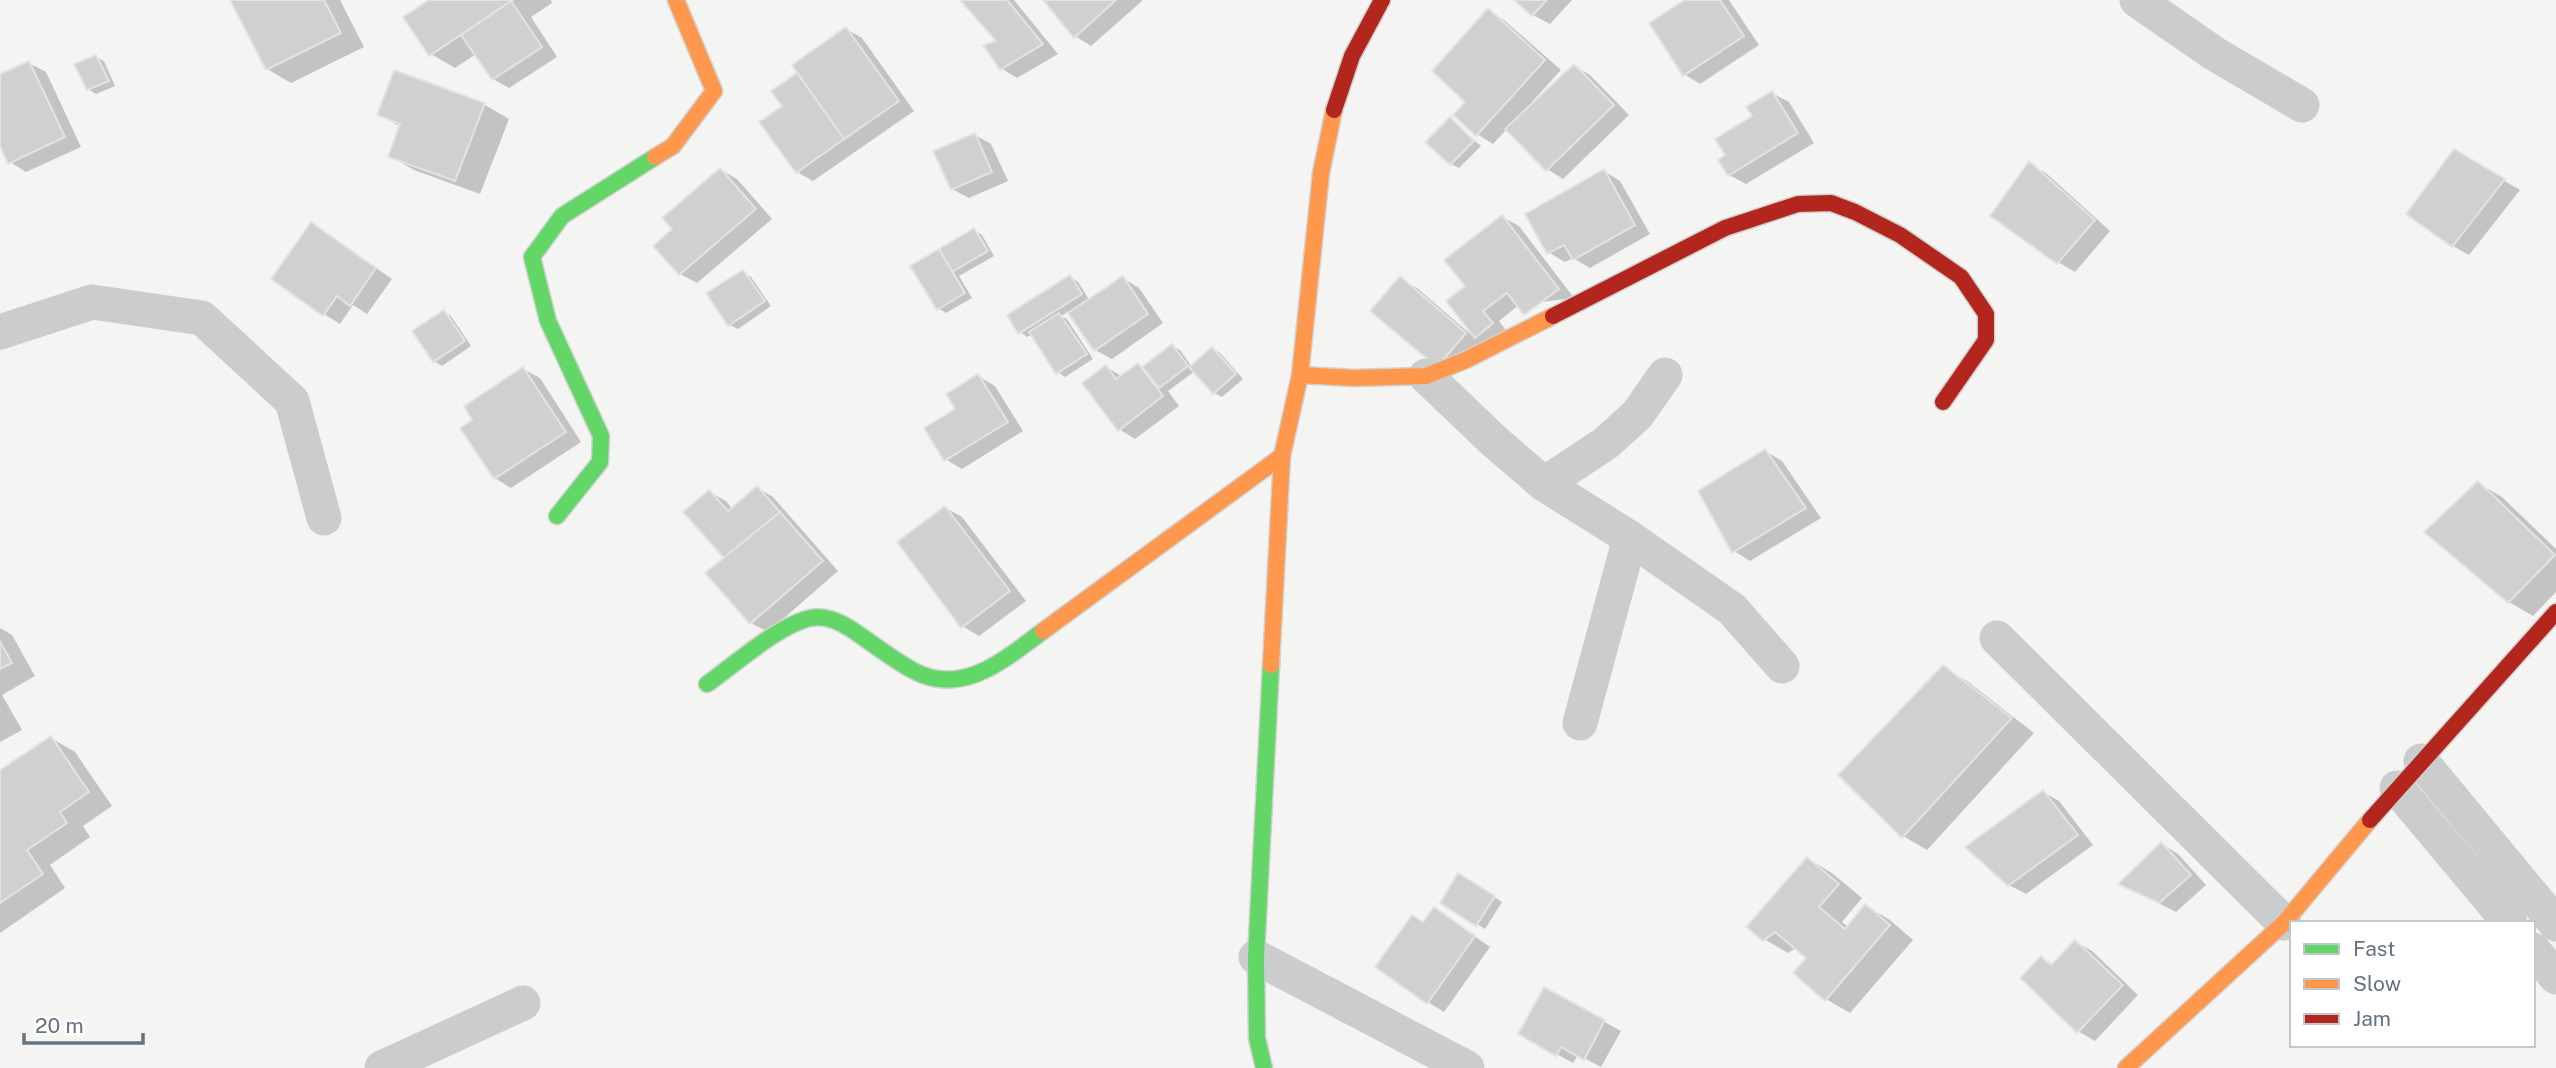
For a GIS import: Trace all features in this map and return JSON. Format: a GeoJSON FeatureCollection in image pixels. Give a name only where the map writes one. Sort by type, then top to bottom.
{"type":"FeatureCollection","features":[{"type":"Feature","properties":{"kind":"street"},"geometry":{"type":"LineString","coordinates":[[557,516],[600,462],[601,436],[548,321],[532,257],[562,216],[673,146],[714,91],[676,0]]}},
{"type":"Feature","properties":{"kind":"street"},"geometry":{"type":"LineString","coordinates":[[1264,1068],[1257,1038],[1256,957],[1282,456],[1300,375],[1321,173],[1331,122],[1352,56],[1381,0]]}},
{"type":"Feature","properties":{"kind":"street"},"geometry":{"type":"LineString","coordinates":[[2137,0],[2215,54],[2302,105]]}},
{"type":"Feature","properties":{"kind":"street"},"geometry":{"type":"LineString","coordinates":[[1300,375],[1426,376],[1466,360],[1725,228],[1798,204],[1831,203],[1900,235],[1961,277],[1986,314],[1986,340],[1961,379],[1942,402]]}},
{"type":"Feature","properties":{"kind":"street"},"geometry":{"type":"LineString","coordinates":[[0,332],[92,302],[202,317],[292,401],[324,518]]}},
{"type":"Feature","properties":{"kind":"street"},"geometry":{"type":"LineString","coordinates":[[1544,484],[1606,443],[1637,415],[1665,375]]}},
{"type":"Feature","properties":{"kind":"street"},"geometry":{"type":"LineString","coordinates":[[1426,376],[1493,441],[1544,484],[1630,538],[1732,609],[1782,666]]}},
{"type":"Feature","properties":{"kind":"street"},"geometry":{"type":"LineString","coordinates":[[707,684],[793,624],[813,617],[834,619],[876,648],[930,679],[956,681],[979,674],[1282,456]]}},
{"type":"Feature","properties":{"kind":"street"},"geometry":{"type":"LineString","coordinates":[[1580,723],[1630,538]]}},
{"type":"Feature","properties":{"kind":"street"},"geometry":{"type":"LineString","coordinates":[[2126,1068],[2284,923],[2421,761],[2553,617]]}},
{"type":"Feature","properties":{"kind":"street"},"geometry":{"type":"LineString","coordinates":[[1997,638],[2284,923]]}},
{"type":"Feature","properties":{"kind":"street"},"geometry":{"type":"LineString","coordinates":[[2421,761],[2556,924]]}},
{"type":"Feature","properties":{"kind":"street"},"geometry":{"type":"LineString","coordinates":[[2397,789],[2508,921]]}},
{"type":"Feature","properties":{"kind":"street"},"geometry":{"type":"LineString","coordinates":[[2535,952],[2556,977]]}},
{"type":"Feature","properties":{"kind":"street"},"geometry":{"type":"LineString","coordinates":[[1256,957],[1467,1068]]}},
{"type":"Feature","properties":{"kind":"street"},"geometry":{"type":"LineString","coordinates":[[382,1068],[523,1003]]}},
{"type":"Feature","properties":{"kind":"building"},"geometry":{"type":"Polygon","coordinates":[[[230,0],[324,0],[341,33],[266,70],[230,0]]]}},
{"type":"Feature","properties":{"kind":"building"},"geometry":{"type":"Polygon","coordinates":[[[429,0],[513,0],[429,56],[403,17],[429,0]]]}},
{"type":"Feature","properties":{"kind":"building"},"geometry":{"type":"Polygon","coordinates":[[[960,0],[1007,0],[1043,44],[1000,70],[983,45],[996,41],[960,0]]]}},
{"type":"Feature","properties":{"kind":"building"},"geometry":{"type":"Polygon","coordinates":[[[1043,0],[1116,0],[1074,38],[1043,0]]]}},
{"type":"Feature","properties":{"kind":"building"},"geometry":{"type":"Polygon","coordinates":[[[1514,0],[1547,0],[1532,16],[1514,0]]]}},
{"type":"Feature","properties":{"kind":"building"},"geometry":{"type":"Polygon","coordinates":[[[1685,0],[1720,0],[1744,36],[1683,76],[1649,23],[1685,0]]]}},
{"type":"Feature","properties":{"kind":"building"},"geometry":{"type":"Polygon","coordinates":[[[511,1],[542,47],[492,80],[461,35],[511,1]]]}},
{"type":"Feature","properties":{"kind":"building"},"geometry":{"type":"Polygon","coordinates":[[[1488,8],[1545,60],[1476,136],[1453,115],[1465,102],[1432,71],[1488,8]]]}},
{"type":"Feature","properties":{"kind":"building"},"geometry":{"type":"Polygon","coordinates":[[[846,27],[899,101],[844,139],[792,65],[846,27]]]}},
{"type":"Feature","properties":{"kind":"building"},"geometry":{"type":"Polygon","coordinates":[[[96,55],[109,81],[87,90],[74,64],[96,55]]]}},
{"type":"Feature","properties":{"kind":"building"},"geometry":{"type":"Polygon","coordinates":[[[29,61],[65,137],[8,164],[0,146],[0,74],[29,61]]]}},
{"type":"Feature","properties":{"kind":"building"},"geometry":{"type":"Polygon","coordinates":[[[1574,64],[1614,105],[1546,171],[1505,129],[1574,64]]]}},
{"type":"Feature","properties":{"kind":"building"},"geometry":{"type":"Polygon","coordinates":[[[394,70],[485,103],[455,181],[388,157],[400,124],[377,115],[394,70]]]}},
{"type":"Feature","properties":{"kind":"building"},"geometry":{"type":"Polygon","coordinates":[[[797,73],[844,139],[796,173],[759,122],[782,106],[771,91],[797,73]]]}},
{"type":"Feature","properties":{"kind":"building"},"geometry":{"type":"Polygon","coordinates":[[[1772,91],[1798,133],[1728,176],[1718,160],[1725,155],[1715,139],[1752,116],[1746,107],[1772,91]]]}},
{"type":"Feature","properties":{"kind":"building"},"geometry":{"type":"Polygon","coordinates":[[[1450,117],[1474,141],[1450,165],[1425,142],[1450,117]]]}},
{"type":"Feature","properties":{"kind":"building"},"geometry":{"type":"Polygon","coordinates":[[[975,133],[992,172],[951,190],[933,151],[975,133]]]}},
{"type":"Feature","properties":{"kind":"building"},"geometry":{"type":"Polygon","coordinates":[[[2454,149],[2505,179],[2452,247],[2406,214],[2454,149]]]}},
{"type":"Feature","properties":{"kind":"building"},"geometry":{"type":"Polygon","coordinates":[[[2029,161],[2095,220],[2057,264],[1990,216],[2029,161]]]}},
{"type":"Feature","properties":{"kind":"building"},"geometry":{"type":"Polygon","coordinates":[[[720,168],[756,209],[679,275],[653,246],[672,229],[662,218],[720,168]]]}},
{"type":"Feature","properties":{"kind":"building"},"geometry":{"type":"Polygon","coordinates":[[[1604,169],[1635,225],[1573,260],[1564,245],[1547,254],[1525,214],[1604,169]]]}},
{"type":"Feature","properties":{"kind":"building"},"geometry":{"type":"Polygon","coordinates":[[[1502,215],[1559,289],[1524,315],[1507,293],[1483,311],[1493,323],[1475,338],[1446,301],[1465,286],[1444,260],[1502,215]]]}},
{"type":"Feature","properties":{"kind":"building"},"geometry":{"type":"Polygon","coordinates":[[[311,222],[376,268],[350,306],[337,296],[323,316],[271,279],[311,222]]]}},
{"type":"Feature","properties":{"kind":"building"},"geometry":{"type":"Polygon","coordinates":[[[974,228],[988,251],[952,272],[939,249],[974,228]]]}},
{"type":"Feature","properties":{"kind":"building"},"geometry":{"type":"Polygon","coordinates":[[[939,249],[965,293],[937,310],[910,266],[939,249]]]}},
{"type":"Feature","properties":{"kind":"building"},"geometry":{"type":"Polygon","coordinates":[[[743,270],[765,301],[728,326],[706,293],[743,270]]]}},
{"type":"Feature","properties":{"kind":"building"},"geometry":{"type":"Polygon","coordinates":[[[1070,275],[1082,294],[1018,334],[1007,315],[1070,275]]]}},
{"type":"Feature","properties":{"kind":"building"},"geometry":{"type":"Polygon","coordinates":[[[1123,276],[1148,314],[1094,351],[1068,313],[1123,276]]]}},
{"type":"Feature","properties":{"kind":"building"},"geometry":{"type":"Polygon","coordinates":[[[1400,276],[1466,333],[1437,367],[1370,311],[1400,276]]]}},
{"type":"Feature","properties":{"kind":"building"},"geometry":{"type":"Polygon","coordinates":[[[444,310],[465,341],[433,362],[412,331],[444,310]]]}},
{"type":"Feature","properties":{"kind":"building"},"geometry":{"type":"Polygon","coordinates":[[[1059,313],[1087,354],[1056,374],[1029,332],[1059,313]]]}},
{"type":"Feature","properties":{"kind":"building"},"geometry":{"type":"Polygon","coordinates":[[[1172,344],[1188,366],[1159,388],[1142,367],[1172,344]]]}},
{"type":"Feature","properties":{"kind":"building"},"geometry":{"type":"Polygon","coordinates":[[[1212,347],[1236,374],[1213,394],[1189,367],[1212,347]]]}},
{"type":"Feature","properties":{"kind":"building"},"geometry":{"type":"Polygon","coordinates":[[[1138,363],[1163,396],[1118,431],[1082,383],[1106,365],[1116,379],[1138,363]]]}},
{"type":"Feature","properties":{"kind":"building"},"geometry":{"type":"Polygon","coordinates":[[[523,367],[566,432],[494,479],[460,428],[472,420],[464,406],[523,367]]]}},
{"type":"Feature","properties":{"kind":"building"},"geometry":{"type":"Polygon","coordinates":[[[978,374],[1008,422],[944,461],[924,428],[955,409],[946,394],[978,374]]]}},
{"type":"Feature","properties":{"kind":"building"},"geometry":{"type":"Polygon","coordinates":[[[1765,449],[1806,508],[1732,553],[1698,491],[1765,449]]]}},
{"type":"Feature","properties":{"kind":"building"},"geometry":{"type":"Polygon","coordinates":[[[2478,481],[2555,555],[2508,603],[2424,532],[2478,481]]]}},
{"type":"Feature","properties":{"kind":"building"},"geometry":{"type":"Polygon","coordinates":[[[757,486],[780,512],[724,558],[683,512],[709,490],[728,511],[757,486]]]}},
{"type":"Feature","properties":{"kind":"building"},"geometry":{"type":"Polygon","coordinates":[[[945,506],[1010,591],[961,628],[897,542],[945,506]]]}},
{"type":"Feature","properties":{"kind":"building"},"geometry":{"type":"Polygon","coordinates":[[[780,512],[823,561],[750,624],[705,573],[780,512]]]}},
{"type":"Feature","properties":{"kind":"building"},"geometry":{"type":"Polygon","coordinates":[[[0,641],[12,663],[0,669],[0,641]]]}},
{"type":"Feature","properties":{"kind":"building"},"geometry":{"type":"Polygon","coordinates":[[[1943,665],[2012,718],[1902,838],[1838,775],[1943,665]]]}},
{"type":"Feature","properties":{"kind":"building"},"geometry":{"type":"Polygon","coordinates":[[[51,736],[89,792],[60,812],[67,823],[27,850],[43,874],[0,903],[0,770],[51,736]]]}},
{"type":"Feature","properties":{"kind":"building"},"geometry":{"type":"Polygon","coordinates":[[[2043,790],[2078,835],[2008,886],[1965,847],[2043,790]]]}},
{"type":"Feature","properties":{"kind":"building"},"geometry":{"type":"Polygon","coordinates":[[[2161,842],[2191,875],[2159,903],[2118,884],[2161,842]]]}},
{"type":"Feature","properties":{"kind":"building"},"geometry":{"type":"Polygon","coordinates":[[[1807,857],[1839,884],[1819,907],[1845,929],[1865,904],[1890,925],[1825,1001],[1793,973],[1806,958],[1775,932],[1763,941],[1746,927],[1807,857]]]}},
{"type":"Feature","properties":{"kind":"building"},"geometry":{"type":"Polygon","coordinates":[[[1458,873],[1495,896],[1476,926],[1440,903],[1458,873]]]}},
{"type":"Feature","properties":{"kind":"building"},"geometry":{"type":"Polygon","coordinates":[[[1434,907],[1475,936],[1427,1004],[1375,967],[1412,915],[1423,922],[1434,907]]]}},
{"type":"Feature","properties":{"kind":"building"},"geometry":{"type":"Polygon","coordinates":[[[2075,940],[2123,985],[2077,1033],[2020,978],[2041,956],[2051,965],[2075,940]]]}},
{"type":"Feature","properties":{"kind":"building"},"geometry":{"type":"Polygon","coordinates":[[[1544,987],[1605,1020],[1584,1060],[1561,1047],[1556,1056],[1518,1034],[1544,987]]]}},
{"type":"Feature","properties":{"kind":"traffic: fast"},"geometry":{"type":"LineString","coordinates":[[557,516],[600,462],[601,436],[548,321],[532,257],[562,216],[655,157]]}},
{"type":"Feature","properties":{"kind":"traffic: fast"},"geometry":{"type":"LineString","coordinates":[[707,684],[785,628],[811,618],[822,617],[837,622],[914,671],[932,678],[949,680],[983,671],[1014,653],[1043,631]]}},
{"type":"Feature","properties":{"kind":"traffic: fast"},"geometry":{"type":"LineString","coordinates":[[1264,1068],[1257,1038],[1256,957],[1271,665]]}},
{"type":"Feature","properties":{"kind":"traffic: slow"},"geometry":{"type":"LineString","coordinates":[[655,157],[673,146],[714,91],[676,0]]}},
{"type":"Feature","properties":{"kind":"traffic: slow"},"geometry":{"type":"LineString","coordinates":[[1271,665],[1282,456],[1300,375],[1321,173],[1334,110]]}},
{"type":"Feature","properties":{"kind":"traffic: slow"},"geometry":{"type":"LineString","coordinates":[[1300,375],[1354,378],[1426,376],[1466,360],[1553,316]]}},
{"type":"Feature","properties":{"kind":"traffic: slow"},"geometry":{"type":"LineString","coordinates":[[1043,631],[1282,456]]}},
{"type":"Feature","properties":{"kind":"traffic: slow"},"geometry":{"type":"LineString","coordinates":[[2126,1068],[2284,923],[2370,820]]}},
{"type":"Feature","properties":{"kind":"traffic: jam"},"geometry":{"type":"LineString","coordinates":[[1334,110],[1352,56],[1382,0]]}},
{"type":"Feature","properties":{"kind":"traffic: jam"},"geometry":{"type":"LineString","coordinates":[[1553,316],[1725,228],[1798,204],[1831,203],[1900,235],[1961,277],[1986,314],[1986,340],[1943,402]]}},
{"type":"Feature","properties":{"kind":"traffic: jam"},"geometry":{"type":"LineString","coordinates":[[2370,820],[2556,612]]}}]}
